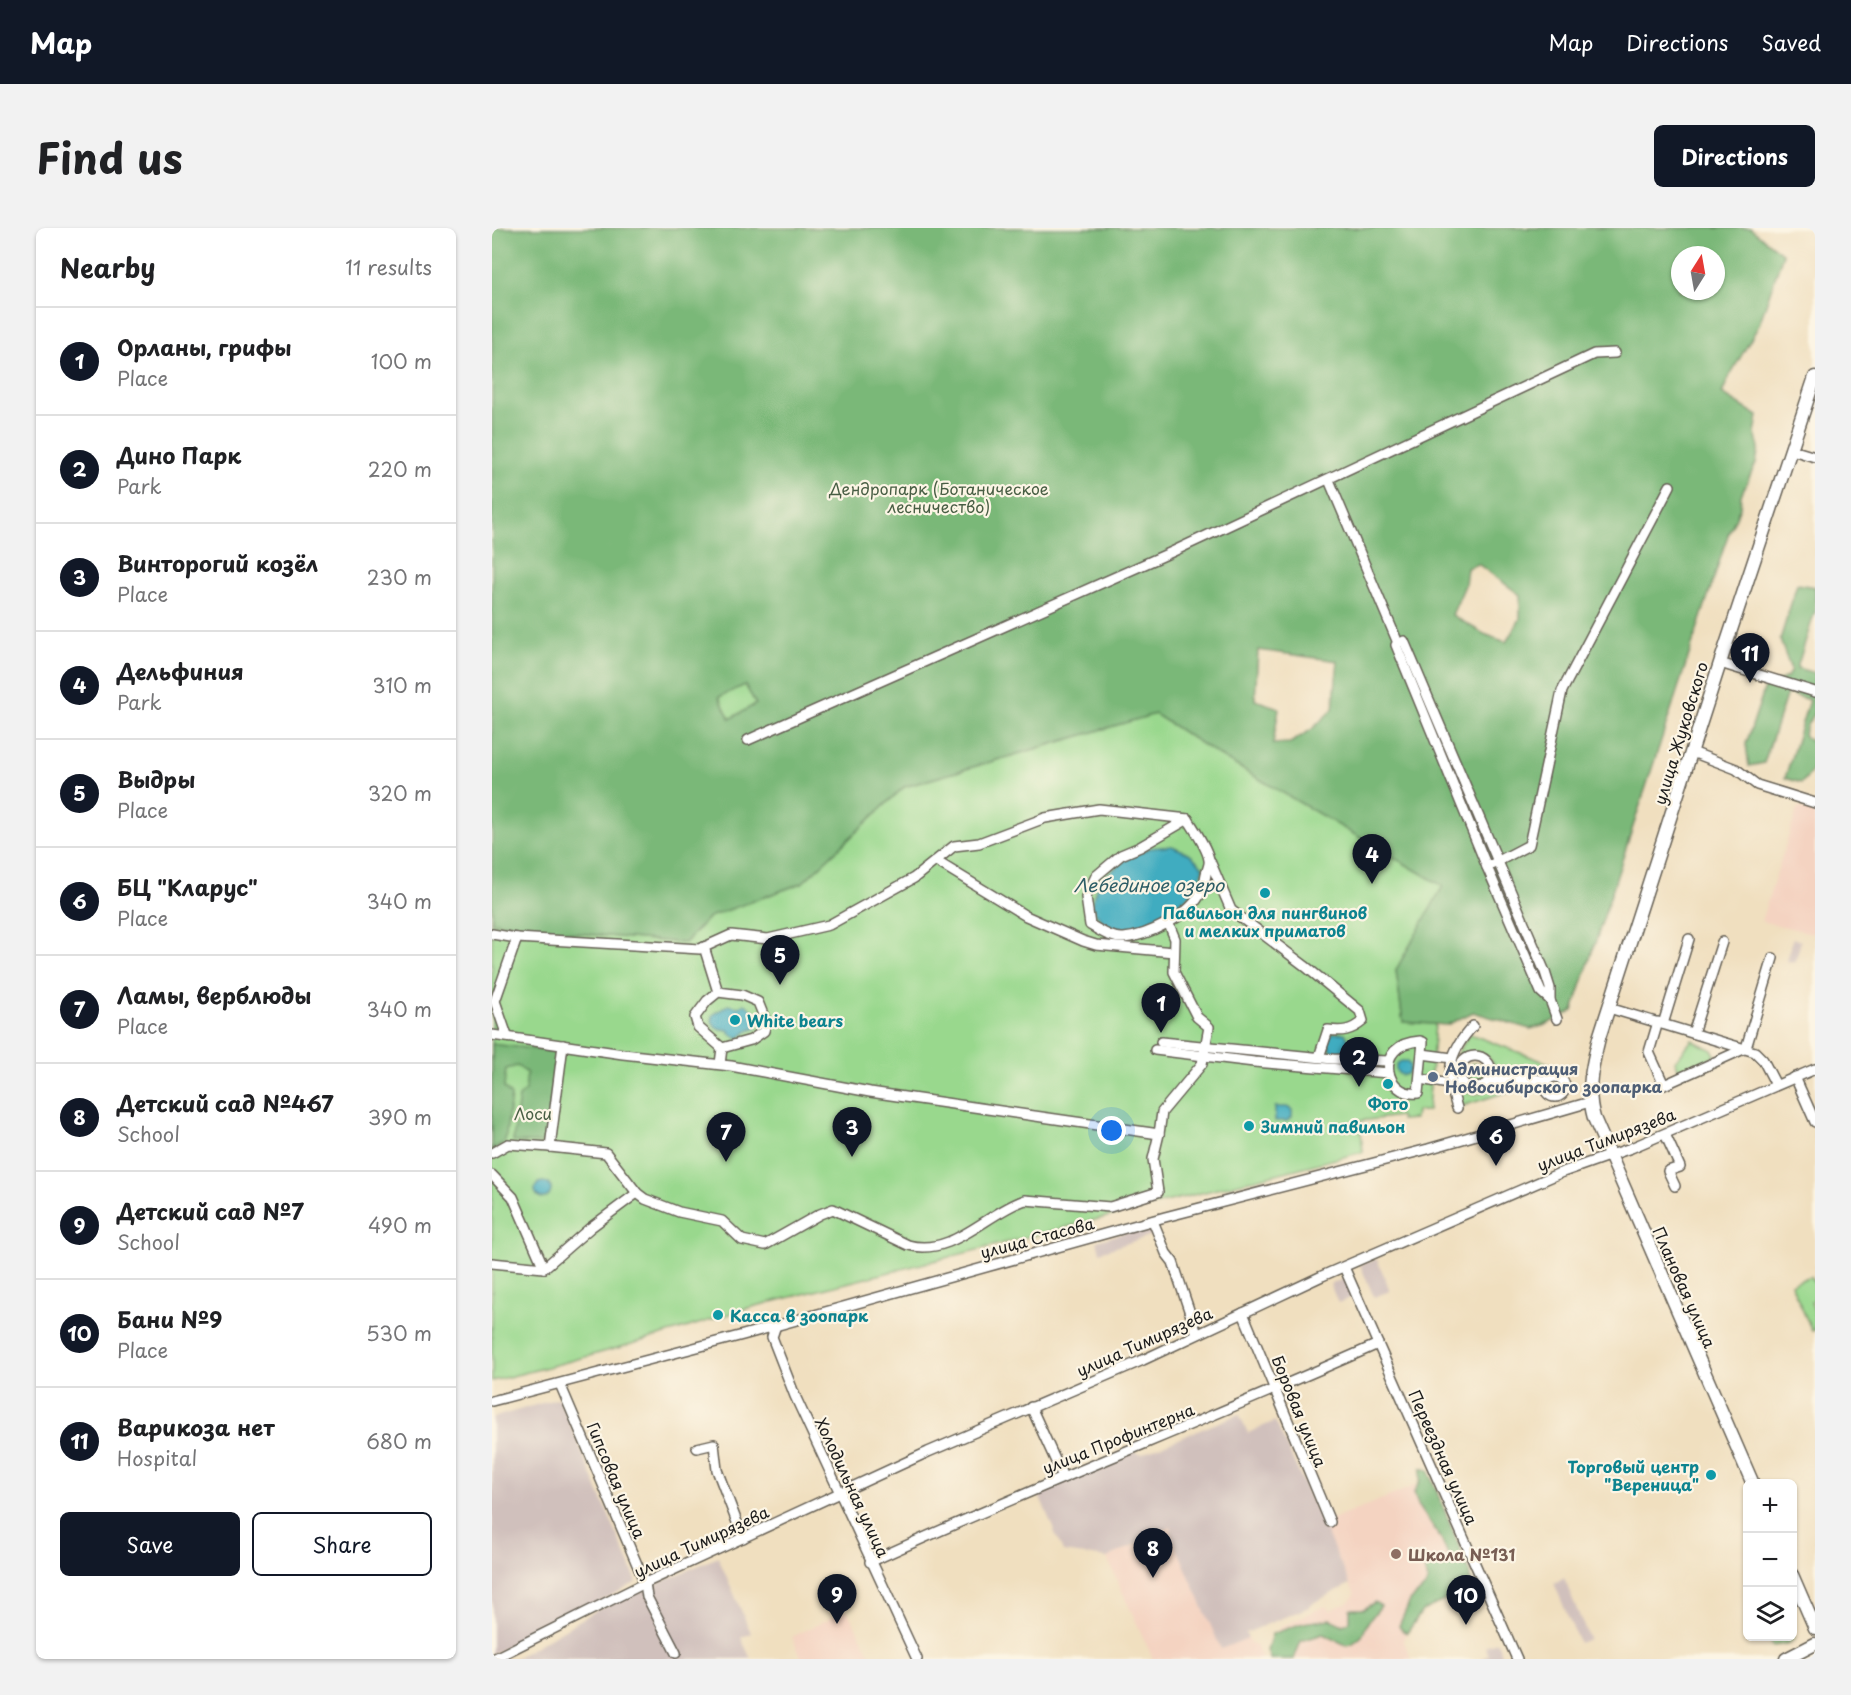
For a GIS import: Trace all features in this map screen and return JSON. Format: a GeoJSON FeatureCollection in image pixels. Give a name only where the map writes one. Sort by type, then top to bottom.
{"type":"FeatureCollection","features":[{"type":"Feature","properties":{"kind":"main road","name":"улица Жуковского"},"geometry":{"type":"LineString","coordinates":[[1590,1102],[1590,1077],[1609,1008],[1815,377]]}},
{"type":"Feature","properties":{"kind":"main road","name":"Плановая улица"},"geometry":{"type":"LineString","coordinates":[[1590,1102],[1610,1156],[1751,1479]]}},
{"type":"Feature","properties":{"kind":"main road"},"geometry":{"type":"LineString","coordinates":[[1797,1587],[1815,1628]]}},
{"type":"Feature","properties":{"kind":"main road"},"geometry":{"type":"LineString","coordinates":[[1786,1659],[1815,1644]]}},
{"type":"Feature","properties":{"kind":"street"},"geometry":{"type":"LineString","coordinates":[[748,740],[1329,480],[1594,354],[1615,353]]}},
{"type":"Feature","properties":{"kind":"street"},"geometry":{"type":"LineString","coordinates":[[1792,450],[1815,458]]}},
{"type":"Feature","properties":{"kind":"street"},"geometry":{"type":"LineString","coordinates":[[1329,480],[1545,972],[1550,988],[1550,1000],[1557,1019]]}},
{"type":"Feature","properties":{"kind":"street"},"geometry":{"type":"LineString","coordinates":[[1487,867],[1529,845],[1562,691],[1670,486]]}},
{"type":"Feature","properties":{"kind":"street"},"geometry":{"type":"LineString","coordinates":[[1400,643],[1487,867],[1541,992],[1550,1000]]}},
{"type":"Feature","properties":{"kind":"street"},"geometry":{"type":"LineString","coordinates":[[1720,663],[1815,692]]}},
{"type":"Feature","properties":{"kind":"street"},"geometry":{"type":"LineString","coordinates":[[1692,752],[1736,769],[1757,785],[1815,803]]}},
{"type":"Feature","properties":{"kind":"street"},"geometry":{"type":"LineString","coordinates":[[492,934],[517,938],[700,949],[731,935],[768,939],[829,925],[914,878],[954,846],[979,843],[1044,818],[1099,809],[1188,819]]}},
{"type":"Feature","properties":{"kind":"street"},"geometry":{"type":"LineString","coordinates":[[1188,819],[1231,910],[1360,1011],[1363,1021],[1353,1029],[1340,1032],[1328,1030],[1319,1057]]}},
{"type":"Feature","properties":{"kind":"street"},"geometry":{"type":"LineString","coordinates":[[1083,941],[1090,925],[1086,897],[1096,876],[1121,855],[1140,847],[1188,819]]}},
{"type":"Feature","properties":{"kind":"street"},"geometry":{"type":"LineString","coordinates":[[1090,925],[1106,934],[1123,938],[1155,929],[1168,922],[1198,898],[1209,860]]}},
{"type":"Feature","properties":{"kind":"street"},"geometry":{"type":"LineString","coordinates":[[936,861],[1026,916],[1083,941],[1096,945],[1174,952]]}},
{"type":"Feature","properties":{"kind":"street"},"geometry":{"type":"LineString","coordinates":[[492,1153],[508,1144],[606,1153],[637,1193],[653,1203],[679,1212],[722,1221],[742,1240],[757,1245],[765,1245],[832,1209],[908,1245],[921,1248],[955,1240],[1013,1204],[1025,1200],[1110,1207],[1158,1192],[1153,1159],[1162,1112],[1202,1064],[1209,1027],[1197,1017],[1174,972],[1174,939],[1168,922]]}},
{"type":"Feature","properties":{"kind":"street"},"geometry":{"type":"LineString","coordinates":[[507,1036],[495,1001],[517,938]]}},
{"type":"Feature","properties":{"kind":"street"},"geometry":{"type":"LineString","coordinates":[[1689,939],[1649,1052],[1664,1085],[1746,1048],[1773,958]]}},
{"type":"Feature","properties":{"kind":"street"},"geometry":{"type":"LineString","coordinates":[[1693,1033],[1722,942]]}},
{"type":"Feature","properties":{"kind":"street"},"geometry":{"type":"LineString","coordinates":[[704,947],[718,992]]}},
{"type":"Feature","properties":{"kind":"street"},"geometry":{"type":"LineString","coordinates":[[718,992],[742,995],[758,1002],[765,1022],[764,1031],[751,1040],[722,1048],[698,1027],[695,1017],[707,1001],[718,992]]}},
{"type":"Feature","properties":{"kind":"street"},"geometry":{"type":"LineString","coordinates":[[1609,1008],[1755,1052],[1763,1060],[1776,1085]]}},
{"type":"Feature","properties":{"kind":"street"},"geometry":{"type":"LineString","coordinates":[[1448,1057],[1473,1026]]}},
{"type":"Feature","properties":{"kind":"street"},"geometry":{"type":"LineString","coordinates":[[492,1035],[720,1064],[891,1095],[1159,1134]]}},
{"type":"Feature","properties":{"kind":"street"},"geometry":{"type":"LineString","coordinates":[[1408,1042],[1424,1042],[1423,1079],[1418,1093],[1409,1093],[1393,1082],[1389,1073],[1392,1053],[1400,1045],[1408,1042]]}},
{"type":"Feature","properties":{"kind":"street"},"geometry":{"type":"LineString","coordinates":[[550,1147],[563,1045]]}},
{"type":"Feature","properties":{"kind":"street"},"geometry":{"type":"LineString","coordinates":[[1158,1046],[1206,1051],[1389,1061]]}},
{"type":"Feature","properties":{"kind":"street"},"geometry":{"type":"LineString","coordinates":[[720,1064],[722,1048]]}},
{"type":"Feature","properties":{"kind":"street"},"geometry":{"type":"LineString","coordinates":[[1206,1051],[1254,1062],[1389,1073]]}},
{"type":"Feature","properties":{"kind":"street"},"geometry":{"type":"LineString","coordinates":[[1425,1054],[1448,1057]]}},
{"type":"Feature","properties":{"kind":"street"},"geometry":{"type":"LineString","coordinates":[[1448,1057],[1454,1070],[1469,1087],[1479,1088],[1490,1076]]}},
{"type":"Feature","properties":{"kind":"street"},"geometry":{"type":"LineString","coordinates":[[1457,1108],[1449,1084],[1454,1070],[1468,1058],[1479,1057],[1488,1063],[1490,1076]]}},
{"type":"Feature","properties":{"kind":"street"},"geometry":{"type":"LineString","coordinates":[[1560,1078],[1567,1069]]}},
{"type":"Feature","properties":{"kind":"street","name":"улица Тимирязева"},"geometry":{"type":"LineString","coordinates":[[493,1659],[645,1583],[742,1538],[1031,1407],[1143,1360],[1344,1267],[1560,1173],[1665,1134],[1815,1069]]}},
{"type":"Feature","properties":{"kind":"street"},"geometry":{"type":"LineString","coordinates":[[1490,1076],[1546,1084],[1554,1077],[1560,1078],[1565,1086],[1563,1098],[1551,1095],[1546,1084]]}},
{"type":"Feature","properties":{"kind":"street"},"geometry":{"type":"LineString","coordinates":[[1796,1077],[1815,1122]]}},
{"type":"Feature","properties":{"kind":"street"},"geometry":{"type":"LineString","coordinates":[[1423,1079],[1449,1084]]}},
{"type":"Feature","properties":{"kind":"street","name":"улица Стасова"},"geometry":{"type":"LineString","coordinates":[[492,1401],[1153,1221],[1428,1149],[1590,1102]]}},
{"type":"Feature","properties":{"kind":"street"},"geometry":{"type":"LineString","coordinates":[[1665,1134],[1680,1167],[1668,1171],[1675,1186]]}},
{"type":"Feature","properties":{"kind":"street"},"geometry":{"type":"LineString","coordinates":[[492,1175],[513,1197],[544,1268]]}},
{"type":"Feature","properties":{"kind":"street"},"geometry":{"type":"LineString","coordinates":[[492,1263],[544,1268],[590,1228],[637,1193]]}},
{"type":"Feature","properties":{"kind":"street"},"geometry":{"type":"LineString","coordinates":[[1153,1221],[1166,1253],[1173,1262],[1197,1334]]}},
{"type":"Feature","properties":{"kind":"street","name":"Переездная улица"},"geometry":{"type":"LineString","coordinates":[[1344,1267],[1517,1659]]}},
{"type":"Feature","properties":{"kind":"street","name":"Боровая улица"},"geometry":{"type":"LineString","coordinates":[[1243,1313],[1330,1522]]}},
{"type":"Feature","properties":{"kind":"street","name":"Холодильная улица"},"geometry":{"type":"LineString","coordinates":[[776,1325],[772,1337],[795,1396],[870,1562],[917,1659]]}},
{"type":"Feature","properties":{"kind":"street","name":"улица Профинтерна"},"geometry":{"type":"LineString","coordinates":[[870,1562],[1063,1477],[1378,1344]]}},
{"type":"Feature","properties":{"kind":"street","name":"Гипсовая улица"},"geometry":{"type":"LineString","coordinates":[[560,1384],[645,1583],[647,1597],[676,1653]]}},
{"type":"Feature","properties":{"kind":"street"},"geometry":{"type":"LineString","coordinates":[[1031,1407],[1063,1477]]}},
{"type":"Feature","properties":{"kind":"street"},"geometry":{"type":"LineString","coordinates":[[697,1448],[714,1444],[717,1470],[742,1538]]}},
{"type":"Feature","properties":{"kind":"shaded area"},"geometry":{"type":"Polygon","coordinates":[[[1798,807],[1815,812],[1815,932],[1811,933],[1761,921],[1798,807]]]}},
{"type":"Feature","properties":{"kind":"shaded area"},"geometry":{"type":"Polygon","coordinates":[[[1793,938],[1801,941],[1795,963],[1787,961],[1793,938]]]}},
{"type":"Feature","properties":{"kind":"shaded area"},"geometry":{"type":"Polygon","coordinates":[[[1149,1225],[1153,1235],[1100,1252],[1097,1241],[1149,1225]]]}},
{"type":"Feature","properties":{"kind":"shaded area"},"geometry":{"type":"Polygon","coordinates":[[[1377,1259],[1390,1291],[1374,1297],[1360,1265],[1377,1259]]]}},
{"type":"Feature","properties":{"kind":"shaded area"},"geometry":{"type":"Polygon","coordinates":[[[1346,1278],[1353,1297],[1338,1303],[1330,1284],[1346,1278]]]}},
{"type":"Feature","properties":{"kind":"shaded area"},"geometry":{"type":"Polygon","coordinates":[[[559,1398],[637,1582],[551,1627],[492,1654],[492,1418],[559,1398]]]}},
{"type":"Feature","properties":{"kind":"shaded area"},"geometry":{"type":"Polygon","coordinates":[[[1239,1414],[1248,1433],[1275,1421],[1350,1584],[1309,1607],[1246,1633],[1248,1638],[1221,1649],[1170,1532],[1171,1527],[1107,1558],[1063,1552],[1038,1492],[1132,1451],[1141,1454],[1239,1414]]]}},
{"type":"Feature","properties":{"kind":"shaded area","name":"Школа №131"},"geometry":{"type":"Polygon","coordinates":[[[1424,1482],[1471,1588],[1422,1611],[1403,1639],[1411,1659],[1272,1659],[1275,1635],[1279,1628],[1325,1606],[1330,1610],[1347,1603],[1353,1597],[1354,1593],[1322,1524],[1424,1482]]]}},
{"type":"Feature","properties":{"kind":"shaded area"},"geometry":{"type":"Polygon","coordinates":[[[1171,1527],[1221,1648],[1248,1638],[1249,1643],[1257,1646],[1262,1659],[1153,1659],[1107,1558],[1171,1527]]]}},
{"type":"Feature","properties":{"kind":"shaded area"},"geometry":{"type":"Polygon","coordinates":[[[718,1557],[751,1633],[741,1638],[751,1659],[514,1659],[597,1610],[718,1557]]]}},
{"type":"Feature","properties":{"kind":"shaded area"},"geometry":{"type":"Polygon","coordinates":[[[1564,1578],[1589,1639],[1579,1643],[1554,1583],[1564,1578]]]}},
{"type":"Feature","properties":{"kind":"shaded area"},"geometry":{"type":"Polygon","coordinates":[[[847,1610],[873,1659],[802,1659],[792,1637],[847,1610]]]}},
{"type":"Feature","properties":{"kind":"shaded area"},"geometry":{"type":"Polygon","coordinates":[[[1497,1642],[1504,1659],[1482,1659],[1489,1655],[1485,1646],[1497,1642]]]}},
{"type":"Feature","properties":{"kind":"green space","name":"Дендропарк (Ботаническое лесничество)"},"geometry":{"type":"Polygon","coordinates":[[[492,228],[1750,228],[1783,254],[1759,325],[1728,379],[1722,394],[1758,416],[1755,434],[1759,447],[1756,463],[1741,495],[1740,508],[1728,535],[1573,1011],[1543,1026],[1530,1029],[1473,1012],[1447,1025],[1403,1022],[1396,970],[1443,886],[1225,759],[1155,714],[904,787],[802,883],[709,917],[685,943],[575,933],[492,922],[492,228]],[[1478,564],[1467,568],[1465,585],[1452,615],[1484,634],[1506,642],[1520,619],[1520,595],[1478,564]],[[1258,650],[1255,700],[1279,708],[1273,744],[1290,743],[1311,730],[1333,709],[1338,661],[1258,650]],[[745,685],[719,697],[730,719],[756,704],[745,685]]]}},
{"type":"Feature","properties":{"kind":"green space"},"geometry":{"type":"Polygon","coordinates":[[[1797,584],[1815,587],[1815,611],[1797,668],[1815,673],[1815,712],[1804,734],[1815,744],[1814,763],[1812,771],[1801,783],[1785,778],[1809,700],[1787,693],[1764,763],[1749,766],[1746,744],[1765,687],[1787,677],[1791,670],[1780,640],[1797,584]]]}},
{"type":"Feature","properties":{"kind":"green space"},"geometry":{"type":"Polygon","coordinates":[[[746,684],[756,704],[730,719],[719,697],[746,684]]]}},
{"type":"Feature","properties":{"kind":"green space"},"geometry":{"type":"Polygon","coordinates":[[[1155,714],[1225,759],[1443,886],[1396,971],[1403,1022],[1435,1024],[1428,1111],[1416,1111],[1415,1119],[1401,1120],[1400,1116],[1360,1121],[1363,1152],[748,1308],[621,1347],[492,1381],[492,922],[575,933],[685,943],[709,917],[802,883],[904,787],[1155,714]]]}},
{"type":"Feature","properties":{"kind":"green space"},"geometry":{"type":"Polygon","coordinates":[[[1470,1034],[1558,1067],[1553,1075],[1544,1078],[1497,1070],[1490,1059],[1480,1053],[1470,1053],[1458,1060],[1459,1050],[1470,1034]]]}},
{"type":"Feature","properties":{"kind":"green space"},"geometry":{"type":"Polygon","coordinates":[[[1692,1040],[1712,1050],[1716,1056],[1680,1072],[1675,1061],[1692,1040]]]}},
{"type":"Feature","properties":{"kind":"green space","name":"Лоси"},"geometry":{"type":"Polygon","coordinates":[[[492,1044],[558,1052],[546,1143],[513,1142],[519,1097],[525,1091],[527,1073],[517,1066],[506,1069],[504,1087],[511,1096],[505,1142],[492,1149],[492,1044]]]}},
{"type":"Feature","properties":{"kind":"green space"},"geometry":{"type":"Polygon","coordinates":[[[1475,1063],[1482,1066],[1485,1073],[1482,1080],[1475,1083],[1468,1080],[1465,1073],[1468,1066],[1475,1063]]]}},
{"type":"Feature","properties":{"kind":"green space"},"geometry":{"type":"Polygon","coordinates":[[[1494,1082],[1523,1087],[1462,1106],[1457,1085],[1472,1094],[1477,1094],[1485,1091],[1494,1082]]]}},
{"type":"Feature","properties":{"kind":"green space"},"geometry":{"type":"Polygon","coordinates":[[[1811,1276],[1815,1281],[1815,1300],[1811,1302],[1815,1312],[1815,1330],[1812,1331],[1791,1284],[1811,1276]]]}},
{"type":"Feature","properties":{"kind":"green space"},"geometry":{"type":"Polygon","coordinates":[[[1421,1468],[1428,1470],[1469,1571],[1471,1588],[1422,1611],[1407,1633],[1399,1626],[1410,1601],[1428,1581],[1424,1568],[1427,1562],[1441,1560],[1447,1565],[1453,1565],[1441,1539],[1418,1505],[1414,1492],[1420,1481],[1421,1468]]]}},
{"type":"Feature","properties":{"kind":"green space"},"geometry":{"type":"Polygon","coordinates":[[[1375,1602],[1381,1606],[1368,1622],[1362,1636],[1352,1644],[1346,1645],[1323,1634],[1301,1641],[1294,1659],[1270,1659],[1267,1650],[1272,1634],[1303,1623],[1330,1619],[1343,1625],[1350,1622],[1350,1609],[1364,1609],[1375,1602]]]}},
{"type":"Feature","properties":{"kind":"green space"},"geometry":{"type":"Polygon","coordinates":[[[1770,1641],[1791,1641],[1788,1643],[1773,1646],[1770,1641]]]}},
{"type":"Feature","properties":{"kind":"water","name":"Лебединое озеро"},"geometry":{"type":"Polygon","coordinates":[[[1172,846],[1190,854],[1203,867],[1198,886],[1185,899],[1130,933],[1111,927],[1099,918],[1091,906],[1098,882],[1129,857],[1150,848],[1172,846]]]}},
{"type":"Feature","properties":{"kind":"water","name":"White bears"},"geometry":{"type":"Polygon","coordinates":[[[745,1004],[756,1014],[757,1028],[739,1038],[728,1030],[716,1028],[712,1022],[713,1015],[728,1005],[739,1007],[745,1004]]]}},
{"type":"Feature","properties":{"kind":"water"},"geometry":{"type":"Polygon","coordinates":[[[1332,1033],[1345,1033],[1351,1046],[1361,1047],[1363,1051],[1346,1055],[1334,1054],[1326,1042],[1332,1033]]]}},
{"type":"Feature","properties":{"kind":"water"},"geometry":{"type":"Polygon","coordinates":[[[1400,1061],[1406,1061],[1410,1068],[1406,1075],[1400,1075],[1396,1071],[1396,1065],[1400,1061]]]}},
{"type":"Feature","properties":{"kind":"water"},"geometry":{"type":"Polygon","coordinates":[[[1275,1107],[1287,1107],[1292,1110],[1292,1117],[1287,1121],[1275,1121],[1275,1107]]]}},
{"type":"Feature","properties":{"kind":"water"},"geometry":{"type":"Polygon","coordinates":[[[543,1182],[549,1184],[551,1190],[549,1196],[543,1198],[537,1196],[535,1190],[537,1184],[543,1182]]]}},
{"type":"Feature","properties":{"kind":"place","name":"Варикоза нет"},"geometry":{"type":"Point","coordinates":[1750,683]}},
{"type":"Feature","properties":{"kind":"place","name":"Дельфиния"},"geometry":{"type":"Point","coordinates":[1372,884]}},
{"type":"Feature","properties":{"kind":"place","name":"Павильон для пингвинов и мелких приматов"},"geometry":{"type":"Point","coordinates":[1265,893]}},
{"type":"Feature","properties":{"kind":"place","name":"Выдры"},"geometry":{"type":"Point","coordinates":[780,985]}},
{"type":"Feature","properties":{"kind":"place","name":"White bears"},"geometry":{"type":"Point","coordinates":[735,1020]}},
{"type":"Feature","properties":{"kind":"place","name":"Орланы, грифы"},"geometry":{"type":"Point","coordinates":[1161,1033]}},
{"type":"Feature","properties":{"kind":"place","name":"Администрация Новосибирского зоопарка"},"geometry":{"type":"Point","coordinates":[1433,1077]}},
{"type":"Feature","properties":{"kind":"place","name":"Фото"},"geometry":{"type":"Point","coordinates":[1388,1084]}},
{"type":"Feature","properties":{"kind":"place","name":"Дино Парк"},"geometry":{"type":"Point","coordinates":[1359,1087]}},
{"type":"Feature","properties":{"kind":"place","name":"Зимний павильон"},"geometry":{"type":"Point","coordinates":[1249,1126]}},
{"type":"Feature","properties":{"kind":"place","name":"Винторогий козёл"},"geometry":{"type":"Point","coordinates":[852,1157]}},
{"type":"Feature","properties":{"kind":"place","name":"Ламы, верблюды"},"geometry":{"type":"Point","coordinates":[726,1162]}},
{"type":"Feature","properties":{"kind":"place","name":"БЦ \"Кларус\""},"geometry":{"type":"Point","coordinates":[1496,1166]}},
{"type":"Feature","properties":{"kind":"place","name":"Касса в зоопарк"},"geometry":{"type":"Point","coordinates":[718,1315]}},
{"type":"Feature","properties":{"kind":"place","name":"Торговый центр \"Вереница\""},"geometry":{"type":"Point","coordinates":[1711,1475]}},
{"type":"Feature","properties":{"kind":"place","name":"Школа №131"},"geometry":{"type":"Point","coordinates":[1396,1554]}},
{"type":"Feature","properties":{"kind":"place","name":"Детский сад №467"},"geometry":{"type":"Point","coordinates":[1153,1578]}},
{"type":"Feature","properties":{"kind":"place","name":"Детский сад №7"},"geometry":{"type":"Point","coordinates":[837,1624]}},
{"type":"Feature","properties":{"kind":"place","name":"Бани №9"},"geometry":{"type":"Point","coordinates":[1466,1625]}}]}
